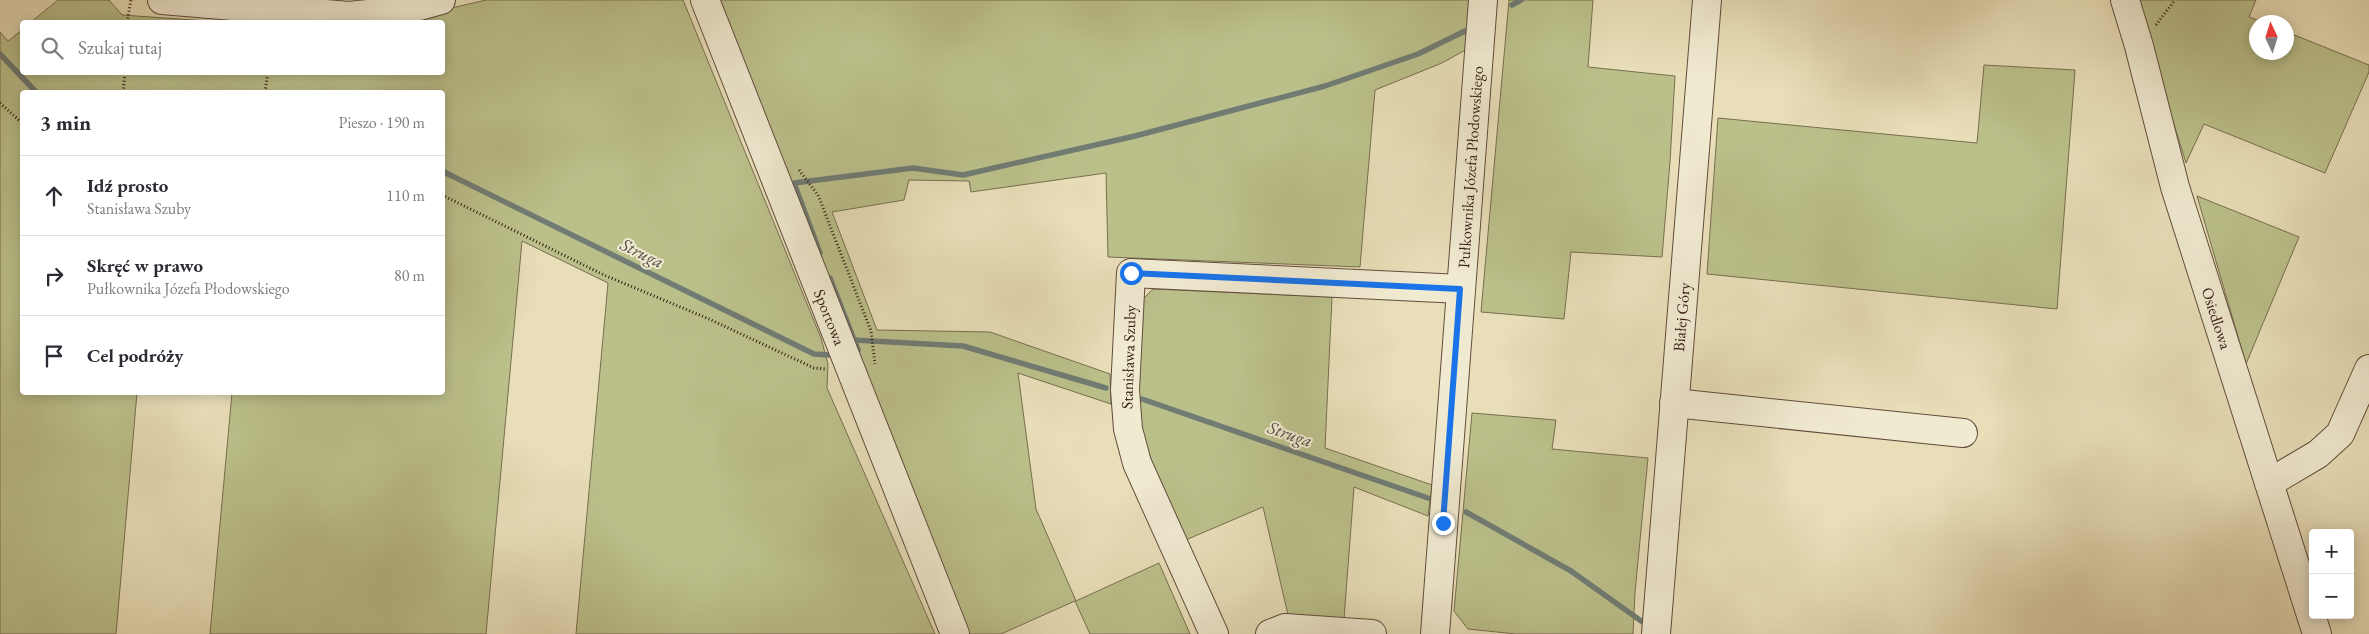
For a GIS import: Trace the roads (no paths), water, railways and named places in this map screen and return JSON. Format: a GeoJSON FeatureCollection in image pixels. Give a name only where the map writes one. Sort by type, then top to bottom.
{"type":"FeatureCollection","features":[{"type":"Feature","properties":{"kind":"street"},"geometry":{"type":"LineString","coordinates":[[162,0],[349,16],[403,5],[441,0]]}},
{"type":"Feature","properties":{"kind":"street","name":"Sportowa"},"geometry":{"type":"LineString","coordinates":[[705,0],[954,634]]}},
{"type":"Feature","properties":{"kind":"street","name":"Pułkownika Józefa Płodowskiego"},"geometry":{"type":"LineString","coordinates":[[1435,634],[1483,0]]}},
{"type":"Feature","properties":{"kind":"street","name":"Białej Góry"},"geometry":{"type":"LineString","coordinates":[[1656,634],[1707,0]]}},
{"type":"Feature","properties":{"kind":"street","name":"Osiedlowa"},"geometry":{"type":"LineString","coordinates":[[2125,0],[2175,187],[2317,634]]}},
{"type":"Feature","properties":{"kind":"street","name":"Stanisława Szuby"},"geometry":{"type":"LineString","coordinates":[[1214,634],[1137,463],[1128,429],[1125,390],[1131,273],[1460,289]]}},
{"type":"Feature","properties":{"kind":"street"},"geometry":{"type":"LineString","coordinates":[[2269,484],[2318,454],[2340,434],[2369,369]]}},
{"type":"Feature","properties":{"kind":"street"},"geometry":{"type":"LineString","coordinates":[[1674,404],[1963,434]]}},
{"type":"Feature","properties":{"kind":"street"},"geometry":{"type":"LineString","coordinates":[[1270,634],[1285,628],[1372,634]]}},
{"type":"Feature","properties":{"kind":"waterway"},"geometry":{"type":"LineString","coordinates":[[1512,5],[1521,0]]}},
{"type":"Feature","properties":{"kind":"waterway"},"geometry":{"type":"LineString","coordinates":[[820,253],[794,183],[913,168],[963,175],[1135,136],[1325,86],[1418,54],[1465,31]]}},
{"type":"Feature","properties":{"kind":"waterway","name":"Struga"},"geometry":{"type":"LineString","coordinates":[[0,54],[34,90]]}},
{"type":"Feature","properties":{"kind":"waterway","name":"Struga"},"geometry":{"type":"LineString","coordinates":[[445,172],[814,354],[830,355]]}},
{"type":"Feature","properties":{"kind":"waterway"},"geometry":{"type":"LineString","coordinates":[[830,278],[858,350]]}},
{"type":"Feature","properties":{"kind":"waterway","name":"Struga"},"geometry":{"type":"LineString","coordinates":[[854,340],[963,346],[1106,388]]}},
{"type":"Feature","properties":{"kind":"waterway","name":"Struga"},"geometry":{"type":"LineString","coordinates":[[1142,399],[1428,498]]}},
{"type":"Feature","properties":{"kind":"waterway","name":"Struga"},"geometry":{"type":"LineString","coordinates":[[1466,512],[1571,571],[1644,623]]}}]}
